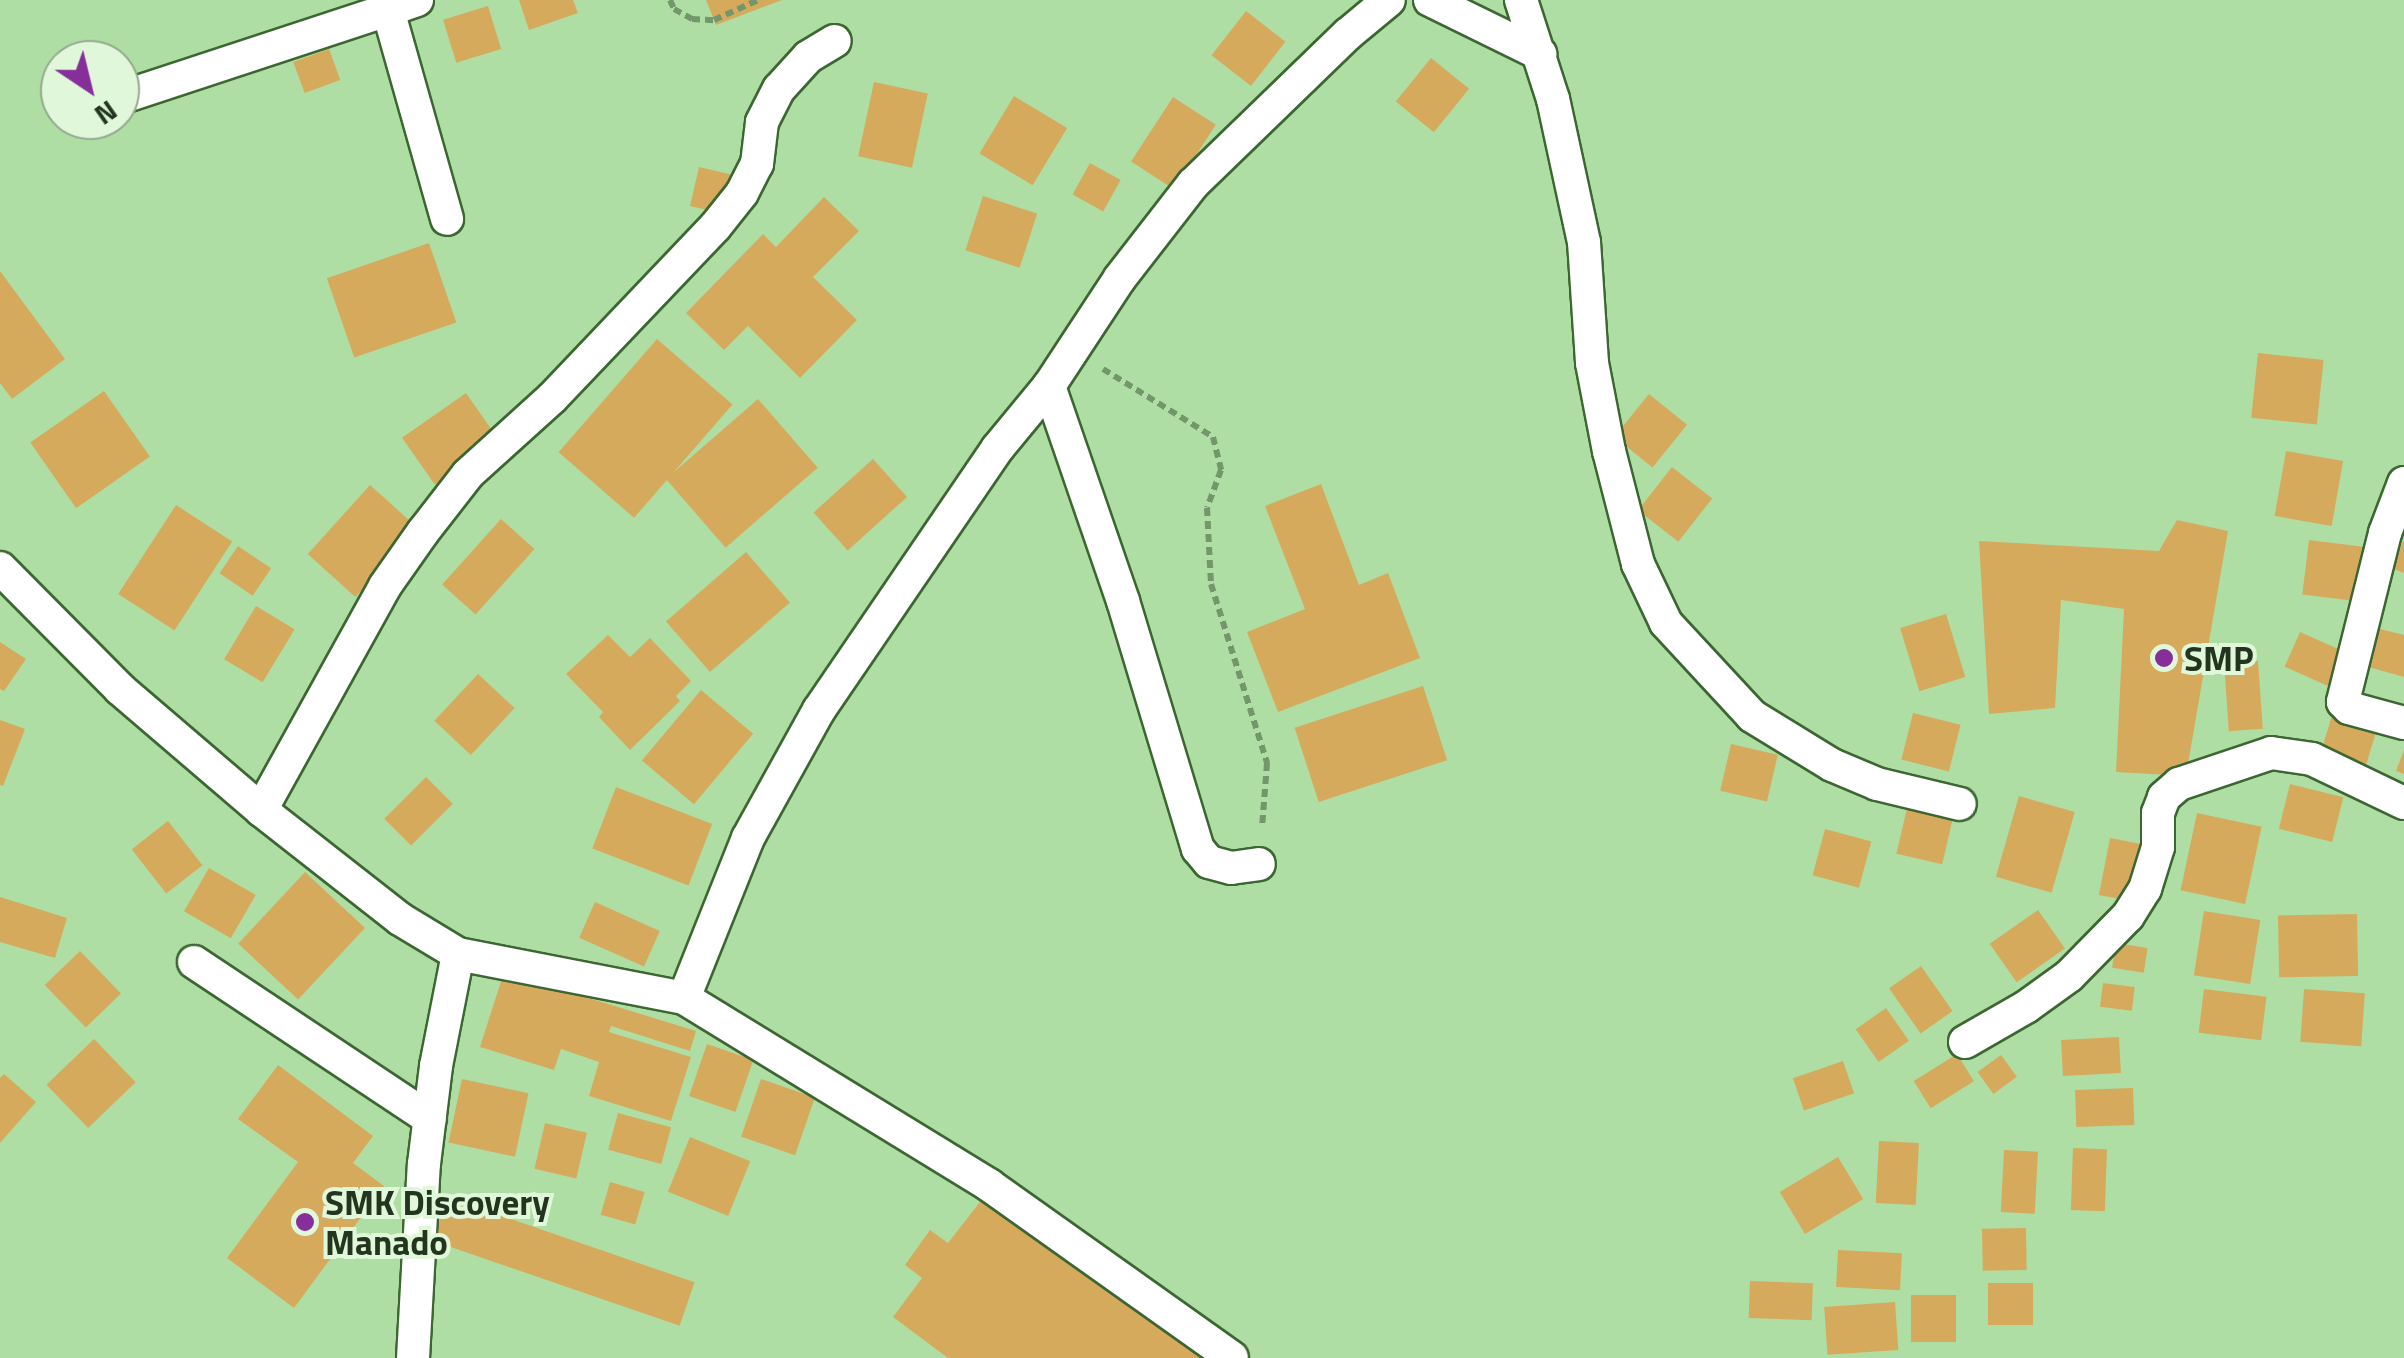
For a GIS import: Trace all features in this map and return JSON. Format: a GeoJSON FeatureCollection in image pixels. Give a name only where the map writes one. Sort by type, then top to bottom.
{"type":"FeatureCollection","features":[{"type":"Feature","properties":{"kind":"street"},"geometry":{"type":"LineString","coordinates":[[684,998],[748,838],[818,710],[997,450],[1049,386],[1120,278],[1193,184],[1320,60],[1389,0]]}},
{"type":"Feature","properties":{"kind":"street"},"geometry":{"type":"LineString","coordinates":[[1430,0],[1540,54]]}},
{"type":"Feature","properties":{"kind":"street"},"geometry":{"type":"LineString","coordinates":[[1521,0],[1540,54],[1584,242],[1592,364],[1609,451],[1638,564],[1666,623],[1752,716],[1832,765],[1876,784],[1960,804]]}},
{"type":"Feature","properties":{"kind":"street"},"geometry":{"type":"LineString","coordinates":[[140,91],[402,5],[447,218]]}},
{"type":"Feature","properties":{"kind":"street"},"geometry":{"type":"LineString","coordinates":[[261,810],[385,586],[423,532],[468,474],[552,398],[715,226],[742,193],[757,164],[762,122],[780,89],[808,57],[835,41]]}},
{"type":"Feature","properties":{"kind":"street"},"geometry":{"type":"LineString","coordinates":[[1049,386],[1123,601],[1198,849],[1209,862],[1232,868],[1259,864]]}},
{"type":"Feature","properties":{"kind":"street"},"geometry":{"type":"LineString","coordinates":[[2404,483],[2385,533],[2343,702],[2349,708],[2404,724]]}},
{"type":"Feature","properties":{"kind":"street"},"geometry":{"type":"LineString","coordinates":[[0,568],[120,690],[261,810],[400,919],[458,954],[684,998],[990,1185],[1232,1358]]}},
{"type":"Feature","properties":{"kind":"street"},"geometry":{"type":"LineString","coordinates":[[1965,1042],[2026,1008],[2068,976],[2128,916],[2145,889],[2158,847],[2158,813],[2164,797],[2179,784],[2271,753],[2312,759],[2404,803]]}},
{"type":"Feature","properties":{"kind":"street"},"geometry":{"type":"LineString","coordinates":[[414,1358],[430,1119],[458,954]]}},
{"type":"Feature","properties":{"kind":"street"},"geometry":{"type":"LineString","coordinates":[[194,962],[430,1119]]}},
{"type":"Feature","properties":{"kind":"path"},"geometry":{"type":"LineString","coordinates":[[670,0],[674,10],[692,19],[714,20],[758,0]]}},
{"type":"Feature","properties":{"kind":"path"},"geometry":{"type":"LineString","coordinates":[[1072,351],[1213,437],[1221,470],[1208,508],[1211,584],[1267,763],[1259,864]]}},
{"type":"Feature","properties":{"kind":"building"},"geometry":{"type":"Polygon","coordinates":[[[519,0],[573,0],[578,13],[529,30],[519,0]]]}},
{"type":"Feature","properties":{"kind":"building"},"geometry":{"type":"Polygon","coordinates":[[[706,0],[782,0],[716,25],[706,0]]]}},
{"type":"Feature","properties":{"kind":"building"},"geometry":{"type":"Polygon","coordinates":[[[488,6],[501,49],[456,63],[443,20],[488,6]]]}},
{"type":"Feature","properties":{"kind":"building"},"geometry":{"type":"Polygon","coordinates":[[[1246,11],[1285,42],[1251,86],[1212,55],[1246,11]]]}},
{"type":"Feature","properties":{"kind":"building"},"geometry":{"type":"Polygon","coordinates":[[[329,49],[340,80],[305,93],[293,62],[329,49]]]}},
{"type":"Feature","properties":{"kind":"building"},"geometry":{"type":"Polygon","coordinates":[[[1431,58],[1469,89],[1434,132],[1396,102],[1431,58]]]}},
{"type":"Feature","properties":{"kind":"building"},"geometry":{"type":"Polygon","coordinates":[[[874,82],[928,93],[912,168],[858,156],[874,82]]]}},
{"type":"Feature","properties":{"kind":"building"},"geometry":{"type":"Polygon","coordinates":[[[1014,96],[1067,128],[1033,185],[979,153],[1014,96]]]}},
{"type":"Feature","properties":{"kind":"building"},"geometry":{"type":"Polygon","coordinates":[[[1173,97],[1216,125],[1174,189],[1131,162],[1173,97]]]}},
{"type":"Feature","properties":{"kind":"building"},"geometry":{"type":"Polygon","coordinates":[[[1090,163],[1121,180],[1103,211],[1073,194],[1090,163]]]}},
{"type":"Feature","properties":{"kind":"building"},"geometry":{"type":"Polygon","coordinates":[[[699,167],[730,174],[721,213],[690,206],[699,167]]]}},
{"type":"Feature","properties":{"kind":"building"},"geometry":{"type":"Polygon","coordinates":[[[983,196],[1037,214],[1020,268],[965,250],[983,196]]]}},
{"type":"Feature","properties":{"kind":"building"},"geometry":{"type":"Polygon","coordinates":[[[824,197],[859,231],[813,277],[857,320],[800,378],[748,326],[724,350],[686,313],[763,234],[776,247],[824,197]]]}},
{"type":"Feature","properties":{"kind":"building"},"geometry":{"type":"Polygon","coordinates":[[[429,243],[456,322],[354,358],[327,278],[429,243]]]}},
{"type":"Feature","properties":{"kind":"building"},"geometry":{"type":"Polygon","coordinates":[[[0,271],[65,359],[12,399],[0,383],[0,271]]]}},
{"type":"Feature","properties":{"kind":"building"},"geometry":{"type":"Polygon","coordinates":[[[657,339],[732,405],[634,518],[559,452],[657,339]]]}},
{"type":"Feature","properties":{"kind":"building"},"geometry":{"type":"Polygon","coordinates":[[[2258,353],[2324,360],[2317,425],[2251,418],[2258,353]]]}},
{"type":"Feature","properties":{"kind":"building"},"geometry":{"type":"Polygon","coordinates":[[[104,391],[150,457],[76,508],[30,443],[104,391]]]}},
{"type":"Feature","properties":{"kind":"building"},"geometry":{"type":"Polygon","coordinates":[[[466,393],[499,440],[435,484],[402,438],[466,393]]]}},
{"type":"Feature","properties":{"kind":"building"},"geometry":{"type":"Polygon","coordinates":[[[1649,394],[1687,425],[1652,468],[1614,437],[1649,394]]]}},
{"type":"Feature","properties":{"kind":"building"},"geometry":{"type":"Polygon","coordinates":[[[758,399],[818,468],[726,548],[666,479],[758,399]]]}},
{"type":"Feature","properties":{"kind":"building"},"geometry":{"type":"Polygon","coordinates":[[[2286,451],[2343,461],[2332,526],[2275,516],[2286,451]]]}},
{"type":"Feature","properties":{"kind":"building"},"geometry":{"type":"Polygon","coordinates":[[[873,459],[907,497],[848,550],[814,513],[873,459]]]}},
{"type":"Feature","properties":{"kind":"building"},"geometry":{"type":"Polygon","coordinates":[[[1672,467],[1712,498],[1678,542],[1638,510],[1672,467]]]}},
{"type":"Feature","properties":{"kind":"building"},"geometry":{"type":"Polygon","coordinates":[[[1321,484],[1359,585],[1388,573],[1420,658],[1278,712],[1247,632],[1305,609],[1265,506],[1321,484]]]}},
{"type":"Feature","properties":{"kind":"building"},"geometry":{"type":"Polygon","coordinates":[[[370,485],[418,528],[355,597],[308,554],[370,485]]]}},
{"type":"Feature","properties":{"kind":"building"},"geometry":{"type":"Polygon","coordinates":[[[176,505],[232,541],[174,630],[118,594],[176,505]]]}},
{"type":"Feature","properties":{"kind":"building"},"geometry":{"type":"Polygon","coordinates":[[[501,519],[534,549],[476,615],[442,584],[501,519]]]}},
{"type":"Feature","properties":{"kind":"building","name":"SMP"},"geometry":{"type":"Polygon","coordinates":[[[2177,520],[2228,531],[2186,776],[2116,772],[2124,609],[2061,600],[2055,708],[1989,714],[1979,541],[2159,551],[2177,520]]]}},
{"type":"Feature","properties":{"kind":"building"},"geometry":{"type":"Polygon","coordinates":[[[2309,540],[2364,547],[2357,601],[2302,595],[2309,540]]]}},
{"type":"Feature","properties":{"kind":"building"},"geometry":{"type":"Polygon","coordinates":[[[2404,541],[2404,573],[2394,569],[2404,541]]]}},
{"type":"Feature","properties":{"kind":"building"},"geometry":{"type":"Polygon","coordinates":[[[238,546],[271,568],[253,596],[220,573],[238,546]]]}},
{"type":"Feature","properties":{"kind":"building"},"geometry":{"type":"Polygon","coordinates":[[[746,552],[790,603],[710,672],[666,622],[746,552]]]}},
{"type":"Feature","properties":{"kind":"building"},"geometry":{"type":"Polygon","coordinates":[[[256,606],[295,629],[263,682],[224,659],[256,606]]]}},
{"type":"Feature","properties":{"kind":"building"},"geometry":{"type":"Polygon","coordinates":[[[1946,614],[1965,677],[1919,691],[1900,628],[1946,614]]]}},
{"type":"Feature","properties":{"kind":"building"},"geometry":{"type":"Polygon","coordinates":[[[2376,628],[2404,635],[2404,677],[2365,666],[2376,628]]]}},
{"type":"Feature","properties":{"kind":"building"},"geometry":{"type":"Polygon","coordinates":[[[2300,632],[2353,656],[2338,690],[2285,667],[2300,632]]]}},
{"type":"Feature","properties":{"kind":"building"},"geometry":{"type":"Polygon","coordinates":[[[608,635],[630,657],[650,638],[691,681],[676,696],[680,701],[630,750],[599,717],[603,712],[566,674],[608,635]]]}},
{"type":"Feature","properties":{"kind":"building"},"geometry":{"type":"Polygon","coordinates":[[[0,642],[26,659],[4,691],[0,689],[0,642]]]}},
{"type":"Feature","properties":{"kind":"building"},"geometry":{"type":"Polygon","coordinates":[[[2258,661],[2263,729],[2229,731],[2224,663],[2258,661]]]}},
{"type":"Feature","properties":{"kind":"building"},"geometry":{"type":"Polygon","coordinates":[[[478,674],[515,708],[471,755],[434,721],[478,674]]]}},
{"type":"Feature","properties":{"kind":"building"},"geometry":{"type":"Polygon","coordinates":[[[1423,686],[1447,760],[1319,802],[1295,728],[1423,686]]]}},
{"type":"Feature","properties":{"kind":"building"},"geometry":{"type":"Polygon","coordinates":[[[701,690],[753,734],[694,804],[642,760],[701,690]]]}},
{"type":"Feature","properties":{"kind":"building"},"geometry":{"type":"Polygon","coordinates":[[[2334,709],[2379,723],[2365,768],[2320,754],[2334,709]]]}},
{"type":"Feature","properties":{"kind":"building"},"geometry":{"type":"Polygon","coordinates":[[[1913,713],[1961,725],[1949,771],[1901,760],[1913,713]]]}},
{"type":"Feature","properties":{"kind":"building"},"geometry":{"type":"Polygon","coordinates":[[[0,720],[25,729],[3,786],[0,785],[0,720]]]}},
{"type":"Feature","properties":{"kind":"building"},"geometry":{"type":"Polygon","coordinates":[[[1731,744],[1778,755],[1767,802],[1720,791],[1731,744]]]}},
{"type":"Feature","properties":{"kind":"building"},"geometry":{"type":"Polygon","coordinates":[[[2404,750],[2404,774],[2396,771],[2404,750]]]}},
{"type":"Feature","properties":{"kind":"building"},"geometry":{"type":"Polygon","coordinates":[[[426,777],[453,804],[411,846],[384,819],[426,777]]]}},
{"type":"Feature","properties":{"kind":"building"},"geometry":{"type":"Polygon","coordinates":[[[2290,784],[2343,797],[2332,842],[2279,829],[2290,784]]]}},
{"type":"Feature","properties":{"kind":"building"},"geometry":{"type":"Polygon","coordinates":[[[616,787],[712,824],[689,886],[592,849],[616,787]]]}},
{"type":"Feature","properties":{"kind":"building"},"geometry":{"type":"Polygon","coordinates":[[[2019,796],[2075,812],[2052,893],[1996,877],[2019,796]]]}},
{"type":"Feature","properties":{"kind":"building"},"geometry":{"type":"Polygon","coordinates":[[[1907,808],[1953,819],[1942,864],[1896,854],[1907,808]]]}},
{"type":"Feature","properties":{"kind":"building"},"geometry":{"type":"Polygon","coordinates":[[[2197,813],[2262,827],[2245,904],[2181,890],[2197,813]]]}},
{"type":"Feature","properties":{"kind":"building"},"geometry":{"type":"Polygon","coordinates":[[[168,821],[202,865],[166,893],[132,849],[168,821]]]}},
{"type":"Feature","properties":{"kind":"building"},"geometry":{"type":"Polygon","coordinates":[[[1825,829],[1871,841],[1859,888],[1813,875],[1825,829]]]}},
{"type":"Feature","properties":{"kind":"building"},"geometry":{"type":"Polygon","coordinates":[[[2110,838],[2142,844],[2131,901],[2099,895],[2110,838]]]}},
{"type":"Feature","properties":{"kind":"building"},"geometry":{"type":"Polygon","coordinates":[[[209,868],[256,895],[231,938],[184,911],[209,868]]]}},
{"type":"Feature","properties":{"kind":"building"},"geometry":{"type":"Polygon","coordinates":[[[305,872],[365,928],[298,1000],[238,944],[305,872]]]}},
{"type":"Feature","properties":{"kind":"building"},"geometry":{"type":"Polygon","coordinates":[[[0,897],[67,918],[55,958],[0,942],[0,897]]]}},
{"type":"Feature","properties":{"kind":"building"},"geometry":{"type":"Polygon","coordinates":[[[595,902],[660,931],[644,967],[579,938],[595,902]]]}},
{"type":"Feature","properties":{"kind":"building"},"geometry":{"type":"Polygon","coordinates":[[[2038,910],[2065,949],[2017,982],[1990,944],[2038,910]]]}},
{"type":"Feature","properties":{"kind":"building"},"geometry":{"type":"Polygon","coordinates":[[[2204,911],[2260,920],[2250,984],[2194,975],[2204,911]]]}},
{"type":"Feature","properties":{"kind":"building"},"geometry":{"type":"Polygon","coordinates":[[[2357,914],[2358,976],[2279,977],[2278,915],[2357,914]]]}},
{"type":"Feature","properties":{"kind":"building"},"geometry":{"type":"Polygon","coordinates":[[[2116,943],[2148,948],[2144,973],[2112,968],[2116,943]]]}},
{"type":"Feature","properties":{"kind":"building"},"geometry":{"type":"Polygon","coordinates":[[[80,951],[121,993],[86,1027],[45,985],[80,951]]]}},
{"type":"Feature","properties":{"kind":"building"},"geometry":{"type":"Polygon","coordinates":[[[1921,966],[1953,1011],[1921,1033],[1889,988],[1921,966]]]}},
{"type":"Feature","properties":{"kind":"building"},"geometry":{"type":"Polygon","coordinates":[[[504,972],[696,1031],[690,1051],[611,1026],[609,1032],[691,1057],[671,1121],[589,1096],[599,1062],[561,1049],[554,1070],[480,1047],[504,972]]]}},
{"type":"Feature","properties":{"kind":"building"},"geometry":{"type":"Polygon","coordinates":[[[2103,983],[2135,987],[2132,1011],[2100,1007],[2103,983]]]}},
{"type":"Feature","properties":{"kind":"building"},"geometry":{"type":"Polygon","coordinates":[[[2204,989],[2267,997],[2261,1040],[2199,1033],[2204,989]]]}},
{"type":"Feature","properties":{"kind":"building"},"geometry":{"type":"Polygon","coordinates":[[[2304,989],[2365,993],[2361,1046],[2300,1042],[2304,989]]]}},
{"type":"Feature","properties":{"kind":"building"},"geometry":{"type":"Polygon","coordinates":[[[1886,1008],[1909,1041],[1879,1062],[1856,1029],[1886,1008]]]}},
{"type":"Feature","properties":{"kind":"building"},"geometry":{"type":"Polygon","coordinates":[[[2119,1037],[2121,1073],[2063,1076],[2061,1040],[2119,1037]]]}},
{"type":"Feature","properties":{"kind":"building"},"geometry":{"type":"Polygon","coordinates":[[[94,1039],[136,1082],[88,1128],[47,1085],[94,1039]]]}},
{"type":"Feature","properties":{"kind":"building"},"geometry":{"type":"Polygon","coordinates":[[[707,1044],[753,1060],[735,1112],[689,1096],[707,1044]]]}},
{"type":"Feature","properties":{"kind":"building"},"geometry":{"type":"Polygon","coordinates":[[[1957,1054],[1974,1081],[1931,1108],[1914,1081],[1957,1054]]]}},
{"type":"Feature","properties":{"kind":"building"},"geometry":{"type":"Polygon","coordinates":[[[2001,1055],[2017,1077],[1993,1094],[1978,1072],[2001,1055]]]}},
{"type":"Feature","properties":{"kind":"building"},"geometry":{"type":"Polygon","coordinates":[[[1843,1061],[1854,1093],[1804,1110],[1793,1078],[1843,1061]]]}},
{"type":"Feature","properties":{"kind":"building","name":"SMK Discovery Manado"},"geometry":{"type":"Polygon","coordinates":[[[278,1065],[373,1136],[353,1163],[384,1186],[294,1308],[227,1258],[298,1162],[238,1119],[278,1065]]]}},
{"type":"Feature","properties":{"kind":"building"},"geometry":{"type":"Polygon","coordinates":[[[4,1074],[36,1102],[0,1143],[0,1078],[4,1074]]]}},
{"type":"Feature","properties":{"kind":"building"},"geometry":{"type":"Polygon","coordinates":[[[462,1079],[529,1093],[515,1157],[448,1143],[462,1079]]]}},
{"type":"Feature","properties":{"kind":"building"},"geometry":{"type":"Polygon","coordinates":[[[761,1079],[815,1098],[795,1155],[741,1137],[761,1079]]]}},
{"type":"Feature","properties":{"kind":"building"},"geometry":{"type":"Polygon","coordinates":[[[2133,1088],[2134,1125],[2076,1127],[2075,1090],[2133,1088]]]}},
{"type":"Feature","properties":{"kind":"building"},"geometry":{"type":"Polygon","coordinates":[[[618,1113],[671,1127],[661,1164],[608,1150],[618,1113]]]}},
{"type":"Feature","properties":{"kind":"building"},"geometry":{"type":"Polygon","coordinates":[[[545,1123],[587,1133],[576,1178],[534,1169],[545,1123]]]}},
{"type":"Feature","properties":{"kind":"building"},"geometry":{"type":"Polygon","coordinates":[[[690,1137],[750,1161],[728,1216],[668,1192],[690,1137]]]}},
{"type":"Feature","properties":{"kind":"building"},"geometry":{"type":"Polygon","coordinates":[[[1879,1141],[1919,1143],[1916,1205],[1876,1203],[1879,1141]]]}},
{"type":"Feature","properties":{"kind":"building"},"geometry":{"type":"Polygon","coordinates":[[[2073,1148],[2107,1149],[2105,1211],[2071,1210],[2073,1148]]]}},
{"type":"Feature","properties":{"kind":"building"},"geometry":{"type":"Polygon","coordinates":[[[2004,1150],[2038,1152],[2035,1214],[2001,1212],[2004,1150]]]}},
{"type":"Feature","properties":{"kind":"building"},"geometry":{"type":"Polygon","coordinates":[[[1838,1157],[1863,1199],[1805,1234],[1780,1192],[1838,1157]]]}},
{"type":"Feature","properties":{"kind":"building"},"geometry":{"type":"Polygon","coordinates":[[[610,1182],[645,1192],[635,1225],[601,1215],[610,1182]]]}},
{"type":"Feature","properties":{"kind":"building"},"geometry":{"type":"Polygon","coordinates":[[[987,1193],[1211,1358],[948,1358],[893,1317],[922,1278],[905,1265],[930,1230],[948,1243],[987,1193]]]}},
{"type":"Feature","properties":{"kind":"building"},"geometry":{"type":"Polygon","coordinates":[[[444,1196],[695,1282],[680,1326],[429,1239],[444,1196]]]}},
{"type":"Feature","properties":{"kind":"building"},"geometry":{"type":"Polygon","coordinates":[[[2026,1228],[2027,1270],[1983,1271],[1982,1229],[2026,1228]]]}},
{"type":"Feature","properties":{"kind":"building"},"geometry":{"type":"Polygon","coordinates":[[[1838,1250],[1902,1253],[1900,1290],[1836,1287],[1838,1250]]]}},
{"type":"Feature","properties":{"kind":"building"},"geometry":{"type":"Polygon","coordinates":[[[1750,1281],[1813,1283],[1812,1320],[1749,1318],[1750,1281]]]}},
{"type":"Feature","properties":{"kind":"building"},"geometry":{"type":"Polygon","coordinates":[[[1988,1283],[2033,1283],[2033,1325],[1988,1325],[1988,1283]]]}},
{"type":"Feature","properties":{"kind":"building"},"geometry":{"type":"Polygon","coordinates":[[[1911,1295],[1956,1295],[1956,1342],[1911,1342],[1911,1295]]]}},
{"type":"Feature","properties":{"kind":"building"},"geometry":{"type":"Polygon","coordinates":[[[1895,1302],[1898,1350],[1828,1355],[1824,1307],[1895,1302]]]}},
{"type":"Feature","properties":{"kind":"place","name":"SMP"},"geometry":{"type":"Point","coordinates":[2164,658]}},
{"type":"Feature","properties":{"kind":"place","name":"SMK Discovery Manado"},"geometry":{"type":"Point","coordinates":[305,1222]}}]}
